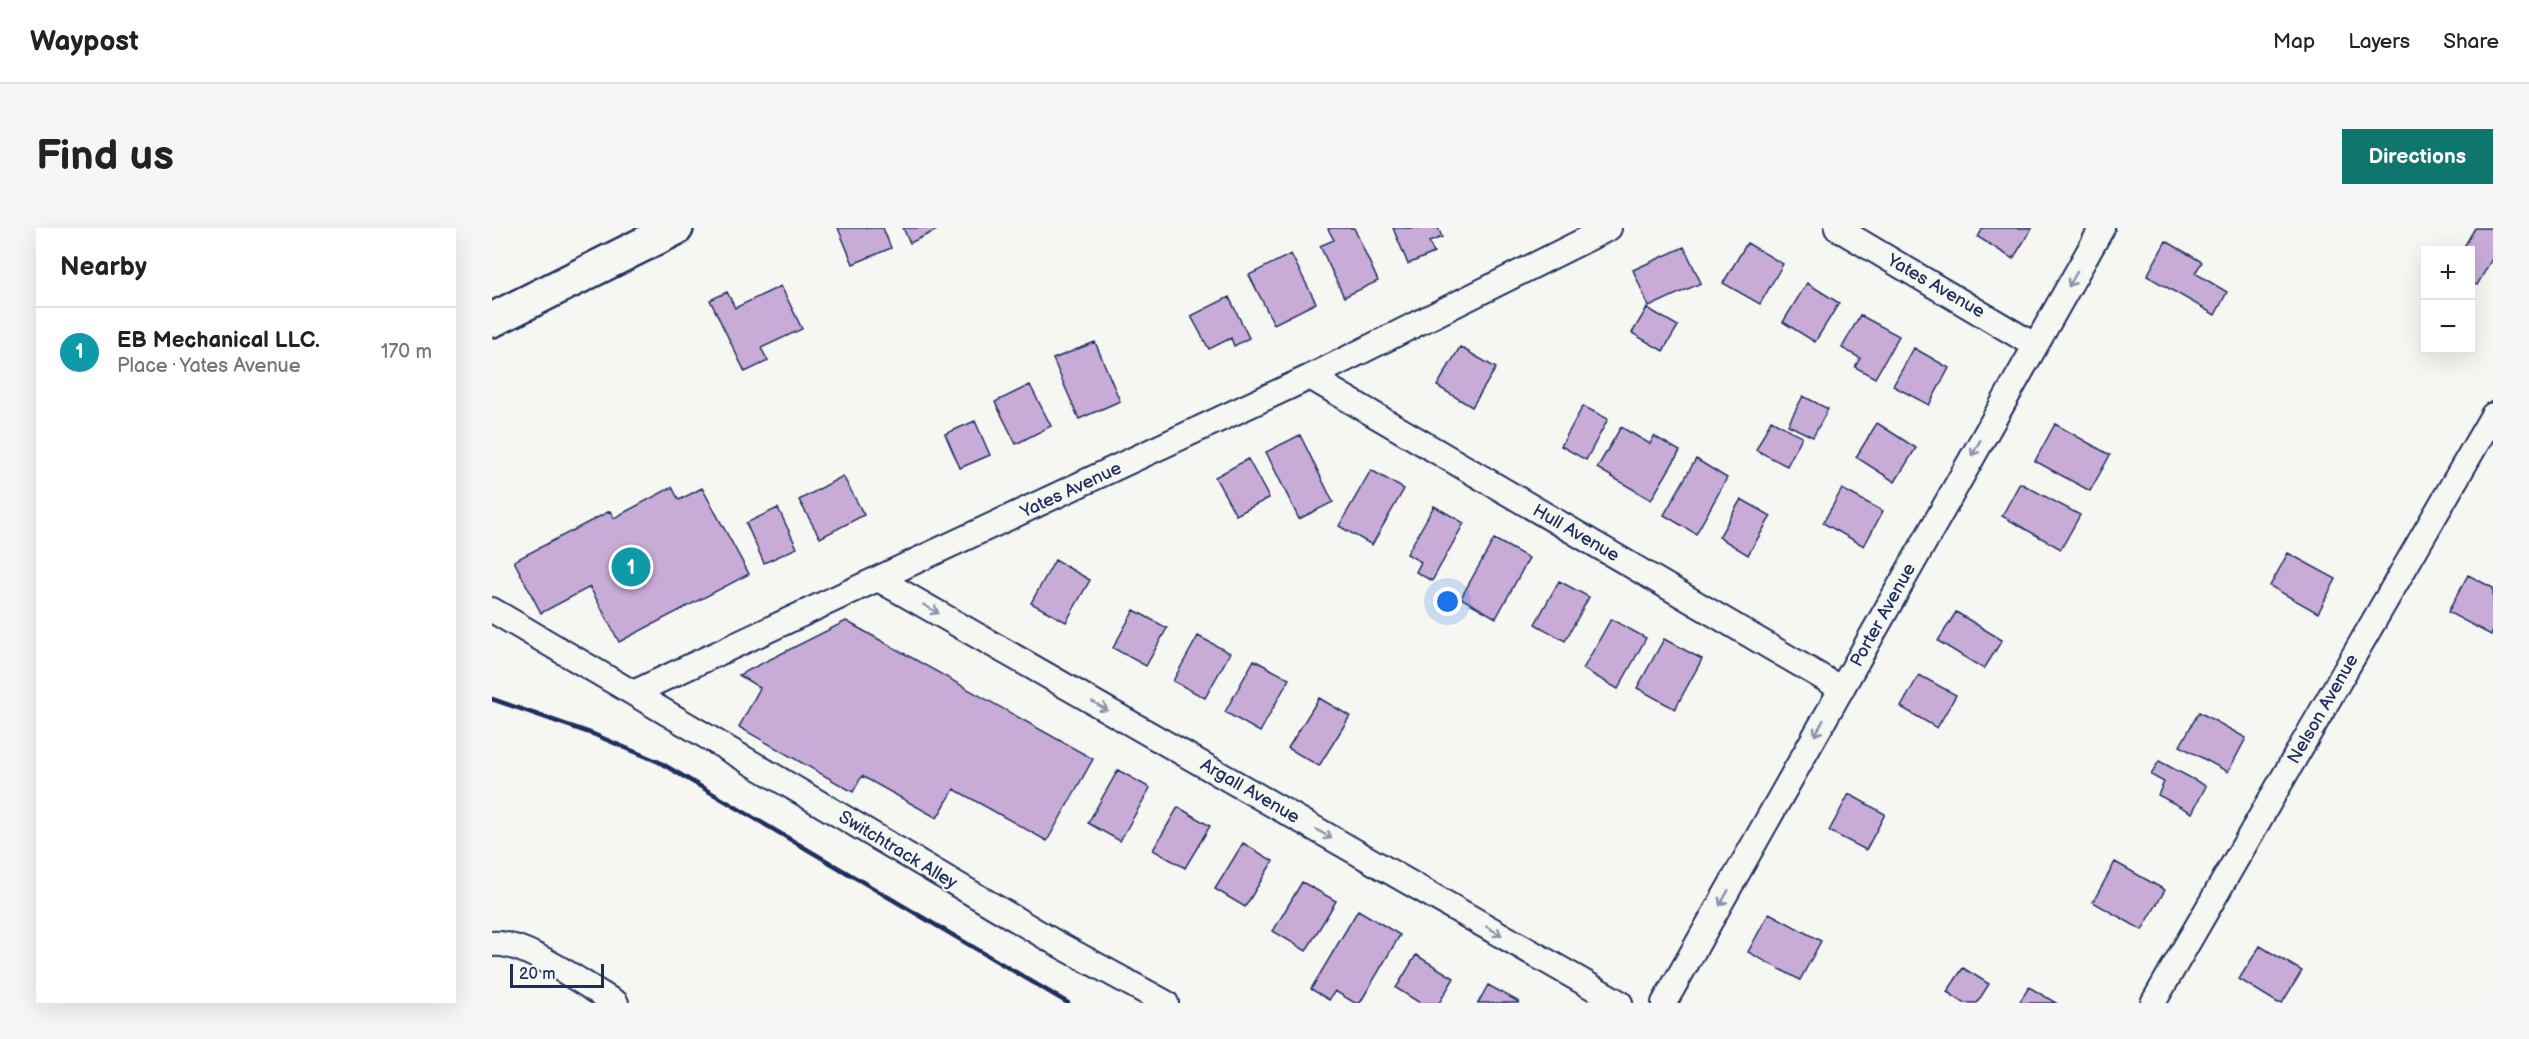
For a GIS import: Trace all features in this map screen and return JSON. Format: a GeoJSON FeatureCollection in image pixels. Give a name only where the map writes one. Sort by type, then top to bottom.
{"type":"FeatureCollection","features":[{"type":"Feature","properties":{"kind":"main road"},"geometry":{"type":"LineString","coordinates":[[492,320],[676,228]]}},
{"type":"Feature","properties":{"kind":"street","name":"Yates Avenue"},"geometry":{"type":"LineString","coordinates":[[633,693],[880,580],[1310,377],[1609,228]]}},
{"type":"Feature","properties":{"kind":"street","name":"Yates Avenue"},"geometry":{"type":"LineString","coordinates":[[1837,228],[2034,345]]}},
{"type":"Feature","properties":{"kind":"street","name":"Porter Avenue"},"geometry":{"type":"LineString","coordinates":[[1664,1003],[2102,228]]}},
{"type":"Feature","properties":{"kind":"street","name":"Hull Avenue"},"geometry":{"type":"LineString","coordinates":[[1310,377],[1842,689]]}},
{"type":"Feature","properties":{"kind":"street","name":"Nelson Avenue"},"geometry":{"type":"LineString","coordinates":[[2153,1003],[2493,415]]}},
{"type":"Feature","properties":{"kind":"street","name":"Argall Avenue"},"geometry":{"type":"LineString","coordinates":[[880,580],[1620,1003]]}},
{"type":"Feature","properties":{"kind":"street"},"geometry":{"type":"LineString","coordinates":[[492,610],[633,693]]}},
{"type":"Feature","properties":{"kind":"street","name":"Switchtrack Alley"},"geometry":{"type":"LineString","coordinates":[[633,693],[1056,944],[1166,1003]]}},
{"type":"Feature","properties":{"kind":"street"},"geometry":{"type":"LineString","coordinates":[[492,944],[502,943],[524,950],[616,1003]]}},
{"type":"Feature","properties":{"kind":"building"},"geometry":{"type":"Polygon","coordinates":[[[838,228],[883,228],[891,248],[853,264],[838,228]]]}},
{"type":"Feature","properties":{"kind":"building"},"geometry":{"type":"Polygon","coordinates":[[[903,228],[941,228],[910,243],[903,228]]]}},
{"type":"Feature","properties":{"kind":"building"},"geometry":{"type":"Polygon","coordinates":[[[1354,228],[1378,281],[1344,297],[1320,246],[1334,240],[1328,229],[1354,228]]]}},
{"type":"Feature","properties":{"kind":"building"},"geometry":{"type":"Polygon","coordinates":[[[1393,228],[1438,228],[1442,237],[1429,242],[1434,253],[1408,264],[1393,228]]]}},
{"type":"Feature","properties":{"kind":"building"},"geometry":{"type":"Polygon","coordinates":[[[1983,228],[2032,228],[2013,259],[1978,237],[1983,228]]]}},
{"type":"Feature","properties":{"kind":"building"},"geometry":{"type":"Polygon","coordinates":[[[2475,228],[2493,228],[2493,257],[2477,285],[2475,284],[2475,246],[2464,246],[2475,228]]]}},
{"type":"Feature","properties":{"kind":"building"},"geometry":{"type":"Polygon","coordinates":[[[2166,241],[2202,262],[2195,273],[2227,292],[2215,315],[2147,276],[2166,241]]]}},
{"type":"Feature","properties":{"kind":"building"},"geometry":{"type":"Polygon","coordinates":[[[1747,243],[1783,264],[1760,304],[1723,283],[1747,243]]]}},
{"type":"Feature","properties":{"kind":"building"},"geometry":{"type":"Polygon","coordinates":[[[1684,247],[1701,283],[1649,307],[1633,270],[1684,247]]]}},
{"type":"Feature","properties":{"kind":"building"},"geometry":{"type":"Polygon","coordinates":[[[1291,254],[1316,303],[1274,324],[1249,275],[1291,254]]]}},
{"type":"Feature","properties":{"kind":"building"},"geometry":{"type":"Polygon","coordinates":[[[1807,283],[1839,303],[1815,342],[1783,322],[1807,283]]]}},
{"type":"Feature","properties":{"kind":"building"},"geometry":{"type":"Polygon","coordinates":[[[781,286],[802,329],[761,348],[768,361],[745,372],[710,300],[727,292],[735,308],[781,286]]]}},
{"type":"Feature","properties":{"kind":"building"},"geometry":{"type":"Polygon","coordinates":[[[1229,297],[1249,338],[1234,346],[1231,338],[1209,349],[1191,316],[1229,297]]]}},
{"type":"Feature","properties":{"kind":"building"},"geometry":{"type":"Polygon","coordinates":[[[1647,308],[1678,326],[1663,351],[1632,333],[1647,308]]]}},
{"type":"Feature","properties":{"kind":"building"},"geometry":{"type":"Polygon","coordinates":[[[1860,315],[1899,336],[1875,378],[1855,367],[1860,358],[1842,348],[1860,315]]]}},
{"type":"Feature","properties":{"kind":"building"},"geometry":{"type":"Polygon","coordinates":[[[1095,342],[1120,401],[1079,419],[1053,359],[1095,342]]]}},
{"type":"Feature","properties":{"kind":"building"},"geometry":{"type":"Polygon","coordinates":[[[1460,347],[1496,368],[1472,407],[1437,386],[1460,347]]]}},
{"type":"Feature","properties":{"kind":"building"},"geometry":{"type":"Polygon","coordinates":[[[1914,348],[1949,368],[1929,405],[1893,386],[1914,348]]]}},
{"type":"Feature","properties":{"kind":"building"},"geometry":{"type":"Polygon","coordinates":[[[1030,385],[1051,426],[1016,444],[995,402],[1030,385]]]}},
{"type":"Feature","properties":{"kind":"building"},"geometry":{"type":"Polygon","coordinates":[[[1803,396],[1828,409],[1813,437],[1788,425],[1803,396]]]}},
{"type":"Feature","properties":{"kind":"building"},"geometry":{"type":"Polygon","coordinates":[[[1583,406],[1608,419],[1586,460],[1561,446],[1583,406]]]}},
{"type":"Feature","properties":{"kind":"building"},"geometry":{"type":"Polygon","coordinates":[[[1771,420],[1802,437],[1787,466],[1756,450],[1771,420]]]}},
{"type":"Feature","properties":{"kind":"building"},"geometry":{"type":"Polygon","coordinates":[[[975,421],[990,455],[960,468],[945,434],[975,421]]]}},
{"type":"Feature","properties":{"kind":"building"},"geometry":{"type":"Polygon","coordinates":[[[1877,423],[1916,448],[1895,482],[1856,457],[1877,423]]]}},
{"type":"Feature","properties":{"kind":"building"},"geometry":{"type":"Polygon","coordinates":[[[2055,424],[2110,455],[2090,491],[2035,461],[2055,424]]]}},
{"type":"Feature","properties":{"kind":"building"},"geometry":{"type":"Polygon","coordinates":[[[1621,427],[1650,444],[1654,436],[1680,451],[1651,500],[1597,468],[1621,427]]]}},
{"type":"Feature","properties":{"kind":"building"},"geometry":{"type":"Polygon","coordinates":[[[1300,435],[1333,502],[1299,519],[1266,452],[1300,435]]]}},
{"type":"Feature","properties":{"kind":"building"},"geometry":{"type":"Polygon","coordinates":[[[1248,459],[1269,498],[1236,515],[1215,477],[1248,459]]]}},
{"type":"Feature","properties":{"kind":"building"},"geometry":{"type":"Polygon","coordinates":[[[1696,459],[1727,478],[1696,534],[1664,515],[1696,459]]]}},
{"type":"Feature","properties":{"kind":"building"},"geometry":{"type":"Polygon","coordinates":[[[1371,470],[1404,489],[1372,545],[1339,526],[1371,470]]]}},
{"type":"Feature","properties":{"kind":"building"},"geometry":{"type":"Polygon","coordinates":[[[843,476],[864,515],[820,538],[799,500],[843,476]]]}},
{"type":"Feature","properties":{"kind":"building"},"geometry":{"type":"Polygon","coordinates":[[[2020,483],[2080,515],[2061,549],[2002,516],[2020,483]]]}},
{"type":"Feature","properties":{"kind":"building"},"geometry":{"type":"Polygon","coordinates":[[[672,487],[679,500],[702,488],[749,574],[619,642],[590,587],[541,613],[514,561],[610,511],[614,518],[672,487]]]}},
{"type":"Feature","properties":{"kind":"building"},"geometry":{"type":"Polygon","coordinates":[[[1842,489],[1883,511],[1864,546],[1823,523],[1842,489]]]}},
{"type":"Feature","properties":{"kind":"building"},"geometry":{"type":"Polygon","coordinates":[[[1741,499],[1771,516],[1748,555],[1719,537],[1741,499]]]}},
{"type":"Feature","properties":{"kind":"building"},"geometry":{"type":"Polygon","coordinates":[[[1434,506],[1464,523],[1432,581],[1416,572],[1421,562],[1407,554],[1434,506]]]}},
{"type":"Feature","properties":{"kind":"building"},"geometry":{"type":"Polygon","coordinates":[[[778,508],[797,548],[764,563],[746,523],[778,508]]]}},
{"type":"Feature","properties":{"kind":"building"},"geometry":{"type":"Polygon","coordinates":[[[1494,539],[1529,558],[1496,618],[1461,598],[1494,539]]]}},
{"type":"Feature","properties":{"kind":"building"},"geometry":{"type":"Polygon","coordinates":[[[2288,553],[2336,579],[2318,613],[2270,586],[2288,553]]]}},
{"type":"Feature","properties":{"kind":"building"},"geometry":{"type":"Polygon","coordinates":[[[1055,560],[1090,580],[1066,622],[1031,603],[1055,560]]]}},
{"type":"Feature","properties":{"kind":"building"},"geometry":{"type":"Polygon","coordinates":[[[2468,575],[2493,588],[2493,631],[2491,635],[2448,612],[2468,575]]]}},
{"type":"Feature","properties":{"kind":"building"},"geometry":{"type":"Polygon","coordinates":[[[1559,581],[1589,597],[1565,641],[1535,624],[1559,581]]]}},
{"type":"Feature","properties":{"kind":"building"},"geometry":{"type":"Polygon","coordinates":[[[1134,610],[1167,628],[1146,666],[1113,648],[1134,610]]]}},
{"type":"Feature","properties":{"kind":"building"},"geometry":{"type":"Polygon","coordinates":[[[1956,612],[2002,640],[1984,669],[1938,641],[1956,612]]]}},
{"type":"Feature","properties":{"kind":"building"},"geometry":{"type":"Polygon","coordinates":[[[1611,619],[1646,638],[1618,689],[1583,669],[1611,619]]]}},
{"type":"Feature","properties":{"kind":"building"},"geometry":{"type":"Polygon","coordinates":[[[846,621],[1093,759],[1047,841],[954,789],[937,818],[862,776],[853,792],[739,727],[760,688],[739,675],[846,621]]]}},
{"type":"Feature","properties":{"kind":"building"},"geometry":{"type":"Polygon","coordinates":[[[1198,636],[1230,653],[1205,698],[1173,681],[1198,636]]]}},
{"type":"Feature","properties":{"kind":"building"},"geometry":{"type":"Polygon","coordinates":[[[1664,639],[1702,659],[1675,709],[1637,688],[1664,639]]]}},
{"type":"Feature","properties":{"kind":"building"},"geometry":{"type":"Polygon","coordinates":[[[1254,660],[1289,679],[1260,732],[1225,712],[1254,660]]]}},
{"type":"Feature","properties":{"kind":"building"},"geometry":{"type":"Polygon","coordinates":[[[1919,675],[1956,695],[1937,728],[1901,707],[1919,675]]]}},
{"type":"Feature","properties":{"kind":"building"},"geometry":{"type":"Polygon","coordinates":[[[1319,698],[1350,716],[1319,766],[1288,748],[1319,698]]]}},
{"type":"Feature","properties":{"kind":"building"},"geometry":{"type":"Polygon","coordinates":[[[2199,712],[2246,738],[2228,772],[2180,746],[2199,712]]]}},
{"type":"Feature","properties":{"kind":"building"},"geometry":{"type":"Polygon","coordinates":[[[2159,761],[2206,786],[2192,813],[2158,795],[2164,782],[2151,775],[2159,761]]]}},
{"type":"Feature","properties":{"kind":"building"},"geometry":{"type":"Polygon","coordinates":[[[1118,770],[1150,788],[1120,841],[1088,823],[1118,770]]]}},
{"type":"Feature","properties":{"kind":"building"},"geometry":{"type":"Polygon","coordinates":[[[1849,794],[1885,814],[1866,850],[1829,831],[1849,794]]]}},
{"type":"Feature","properties":{"kind":"building"},"geometry":{"type":"Polygon","coordinates":[[[1178,807],[1210,826],[1185,868],[1153,850],[1178,807]]]}},
{"type":"Feature","properties":{"kind":"building"},"geometry":{"type":"Polygon","coordinates":[[[1243,843],[1273,861],[1245,907],[1215,889],[1243,843]]]}},
{"type":"Feature","properties":{"kind":"building"},"geometry":{"type":"Polygon","coordinates":[[[2115,862],[2165,890],[2142,930],[2093,902],[2115,862]]]}},
{"type":"Feature","properties":{"kind":"building"},"geometry":{"type":"Polygon","coordinates":[[[1302,882],[1336,901],[1306,951],[1273,931],[1302,882]]]}},
{"type":"Feature","properties":{"kind":"building"},"geometry":{"type":"Polygon","coordinates":[[[1358,910],[1400,935],[1360,1003],[1355,1003],[1335,991],[1329,1000],[1311,989],[1358,910]]]}},
{"type":"Feature","properties":{"kind":"building"},"geometry":{"type":"Polygon","coordinates":[[[1769,913],[1821,941],[1800,980],[1748,952],[1769,913]]]}},
{"type":"Feature","properties":{"kind":"building"},"geometry":{"type":"Polygon","coordinates":[[[2260,946],[2302,971],[2282,1003],[2278,1003],[2239,979],[2260,946]]]}},
{"type":"Feature","properties":{"kind":"building"},"geometry":{"type":"Polygon","coordinates":[[[1416,955],[1454,978],[1439,1003],[1420,1003],[1396,988],[1416,955]]]}},
{"type":"Feature","properties":{"kind":"building"},"geometry":{"type":"Polygon","coordinates":[[[1963,968],[1989,984],[1977,1003],[1964,1003],[1947,992],[1963,968]]]}},
{"type":"Feature","properties":{"kind":"building"},"geometry":{"type":"Polygon","coordinates":[[[1488,985],[1519,1002],[1519,1003],[1478,1003],[1488,985]]]}},
{"type":"Feature","properties":{"kind":"building"},"geometry":{"type":"Polygon","coordinates":[[[2029,987],[2056,1003],[2019,1003],[2029,987]]]}},
{"type":"Feature","properties":{"kind":"railway"},"geometry":{"type":"LineString","coordinates":[[492,699],[593,734],[659,762],[1068,1003]]}},
{"type":"Feature","properties":{"kind":"place","name":"EB Mechanical LLC."},"geometry":{"type":"Point","coordinates":[631,567]}}]}
